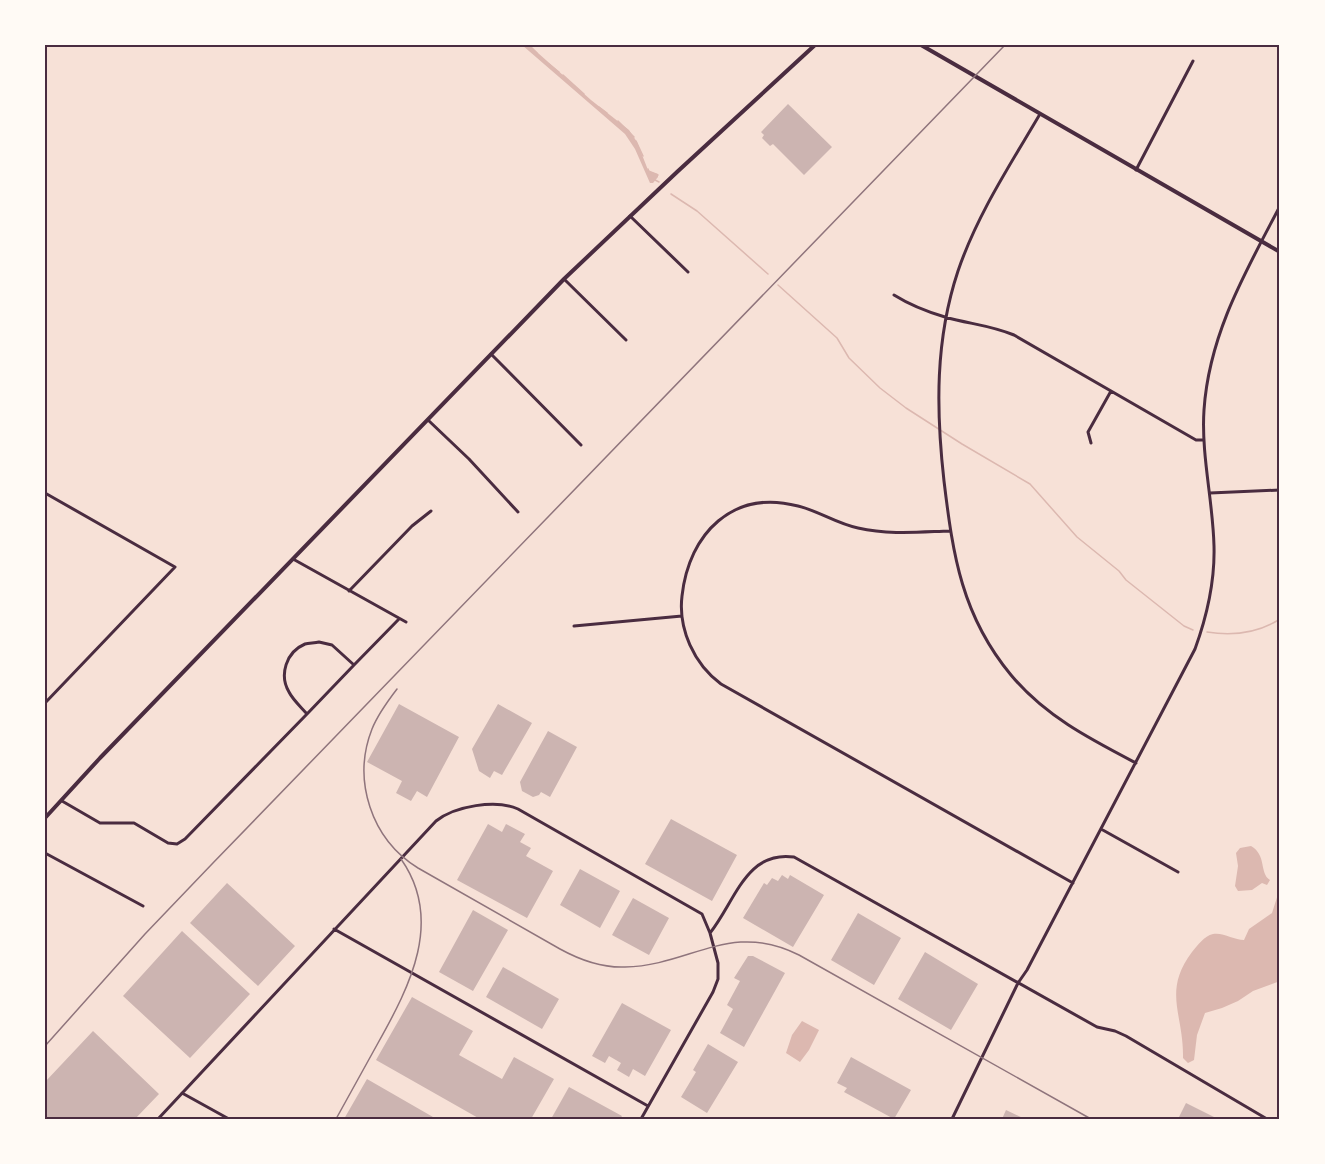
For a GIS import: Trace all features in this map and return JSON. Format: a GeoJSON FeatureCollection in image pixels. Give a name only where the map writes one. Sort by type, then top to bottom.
{"type":"FeatureCollection","features":[{"type":"Feature","properties":{"kind":"main road"},"geometry":{"type":"LineString","coordinates":[[45,818],[100,758],[564,279],[815,45]]}},
{"type":"Feature","properties":{"kind":"main road"},"geometry":{"type":"LineString","coordinates":[[921,45],[1280,252]]}},
{"type":"Feature","properties":{"kind":"street"},"geometry":{"type":"LineString","coordinates":[[1136,170],[1193,61]]}},
{"type":"Feature","properties":{"kind":"street"},"geometry":{"type":"LineString","coordinates":[[1040,114],[974,232],[958,271],[946,318],[939,364],[939,427],[950,531],[958,573],[968,603],[991,648],[1012,676],[1028,694],[1071,728],[1136,763]]}},
{"type":"Feature","properties":{"kind":"street"},"geometry":{"type":"LineString","coordinates":[[952,1119],[1018,983],[1189,664],[1204,623],[1213,572],[1214,548],[1204,440],[1205,400],[1214,350],[1231,301],[1280,206]]}},
{"type":"Feature","properties":{"kind":"street"},"geometry":{"type":"LineString","coordinates":[[630,216],[688,272]]}},
{"type":"Feature","properties":{"kind":"street"},"geometry":{"type":"LineString","coordinates":[[564,279],[626,340]]}},
{"type":"Feature","properties":{"kind":"street"},"geometry":{"type":"LineString","coordinates":[[894,295],[905,302],[946,318],[994,326],[1014,335],[1196,440],[1204,440]]}},
{"type":"Feature","properties":{"kind":"street"},"geometry":{"type":"LineString","coordinates":[[490,354],[581,445]]}},
{"type":"Feature","properties":{"kind":"street"},"geometry":{"type":"LineString","coordinates":[[1091,443],[1088,432],[1111,391]]}},
{"type":"Feature","properties":{"kind":"street"},"geometry":{"type":"LineString","coordinates":[[428,420],[469,459],[518,512]]}},
{"type":"Feature","properties":{"kind":"street"},"geometry":{"type":"LineString","coordinates":[[1209,493],[1280,490]]}},
{"type":"Feature","properties":{"kind":"street"},"geometry":{"type":"LineString","coordinates":[[45,493],[175,567],[45,704]]}},
{"type":"Feature","properties":{"kind":"street"},"geometry":{"type":"LineString","coordinates":[[950,531],[898,533],[871,531],[838,523],[797,505],[778,502],[746,506],[725,516],[702,538],[693,551],[687,568],[682,597],[682,616],[692,651],[707,673],[721,684],[1073,883]]}},
{"type":"Feature","properties":{"kind":"street"},"geometry":{"type":"LineString","coordinates":[[349,591],[412,526],[431,511]]}},
{"type":"Feature","properties":{"kind":"street"},"geometry":{"type":"LineString","coordinates":[[293,559],[406,622]]}},
{"type":"Feature","properties":{"kind":"street"},"geometry":{"type":"LineString","coordinates":[[574,626],[682,616]]}},
{"type":"Feature","properties":{"kind":"street"},"geometry":{"type":"LineString","coordinates":[[62,801],[100,823],[134,823],[168,843],[177,844],[186,839],[399,619]]}},
{"type":"Feature","properties":{"kind":"street"},"geometry":{"type":"LineString","coordinates":[[307,714],[289,694],[284,681],[284,667],[292,653],[305,645],[319,642],[332,645],[354,665]]}},
{"type":"Feature","properties":{"kind":"street"},"geometry":{"type":"LineString","coordinates":[[158,1119],[436,821],[456,810],[497,804],[518,809],[702,914],[718,963],[718,979],[713,992],[641,1119]]}},
{"type":"Feature","properties":{"kind":"street"},"geometry":{"type":"LineString","coordinates":[[1101,829],[1178,872]]}},
{"type":"Feature","properties":{"kind":"street"},"geometry":{"type":"LineString","coordinates":[[45,853],[143,906]]}},
{"type":"Feature","properties":{"kind":"street"},"geometry":{"type":"LineString","coordinates":[[710,933],[756,865],[770,857],[794,857],[1097,1027],[1115,1030],[1126,1036],[1267,1119]]}},
{"type":"Feature","properties":{"kind":"street"},"geometry":{"type":"LineString","coordinates":[[334,929],[648,1106]]}},
{"type":"Feature","properties":{"kind":"street"},"geometry":{"type":"LineString","coordinates":[[182,1093],[229,1119]]}},
{"type":"Feature","properties":{"kind":"shaded area"},"geometry":{"type":"Polygon","coordinates":[[[522,45],[529,45],[629,130],[637,142],[648,170],[658,174],[653,183],[650,183],[635,149],[625,134],[522,45]]]}},
{"type":"Feature","properties":{"kind":"shaded area"},"geometry":{"type":"Polygon","coordinates":[[[1251,846],[1259,854],[1265,873],[1270,880],[1267,885],[1262,883],[1252,890],[1238,891],[1235,886],[1238,866],[1236,853],[1240,848],[1251,846]]]}},
{"type":"Feature","properties":{"kind":"shaded area"},"geometry":{"type":"Polygon","coordinates":[[[1280,888],[1280,981],[1253,991],[1222,1008],[1205,1013],[1197,1035],[1194,1060],[1188,1063],[1183,1058],[1176,992],[1183,966],[1192,952],[1210,935],[1221,934],[1244,940],[1249,929],[1272,913],[1280,888]]]}},
{"type":"Feature","properties":{"kind":"shaded area"},"geometry":{"type":"Polygon","coordinates":[[[802,1021],[819,1030],[800,1062],[786,1053],[792,1035],[802,1021]]]}},
{"type":"Feature","properties":{"kind":"building"},"geometry":{"type":"Polygon","coordinates":[[[788,104],[832,147],[804,175],[773,144],[770,146],[762,138],[764,135],[761,132],[788,104]]]}},
{"type":"Feature","properties":{"kind":"building"},"geometry":{"type":"Polygon","coordinates":[[[399,704],[459,737],[427,797],[417,791],[411,801],[396,793],[402,781],[367,762],[399,704]]]}},
{"type":"Feature","properties":{"kind":"building"},"geometry":{"type":"Polygon","coordinates":[[[498,704],[532,723],[502,775],[494,771],[490,778],[479,771],[472,749],[498,704]]]}},
{"type":"Feature","properties":{"kind":"building"},"geometry":{"type":"Polygon","coordinates":[[[548,731],[577,747],[550,797],[541,792],[533,797],[522,791],[520,782],[548,731]]]}},
{"type":"Feature","properties":{"kind":"building"},"geometry":{"type":"Polygon","coordinates":[[[671,819],[737,855],[712,901],[645,864],[671,819]]]}},
{"type":"Feature","properties":{"kind":"building"},"geometry":{"type":"Polygon","coordinates":[[[488,824],[502,832],[506,824],[525,834],[520,842],[531,848],[526,856],[553,871],[527,918],[457,880],[488,824]]]}},
{"type":"Feature","properties":{"kind":"building"},"geometry":{"type":"Polygon","coordinates":[[[580,869],[620,891],[600,928],[560,905],[580,869]]]}},
{"type":"Feature","properties":{"kind":"building"},"geometry":{"type":"Polygon","coordinates":[[[782,875],[788,879],[790,875],[824,895],[793,947],[743,918],[764,883],[767,885],[772,878],[778,881],[782,875]]]}},
{"type":"Feature","properties":{"kind":"building"},"geometry":{"type":"Polygon","coordinates":[[[227,883],[295,946],[258,986],[190,923],[227,883]]]}},
{"type":"Feature","properties":{"kind":"building"},"geometry":{"type":"Polygon","coordinates":[[[633,898],[669,918],[649,955],[612,935],[633,898]]]}},
{"type":"Feature","properties":{"kind":"building"},"geometry":{"type":"Polygon","coordinates":[[[473,910],[508,930],[473,991],[439,972],[473,910]]]}},
{"type":"Feature","properties":{"kind":"building"},"geometry":{"type":"Polygon","coordinates":[[[858,913],[901,938],[874,985],[831,960],[858,913]]]}},
{"type":"Feature","properties":{"kind":"building"},"geometry":{"type":"Polygon","coordinates":[[[182,931],[250,994],[190,1058],[123,996],[182,931]]]}},
{"type":"Feature","properties":{"kind":"building"},"geometry":{"type":"Polygon","coordinates":[[[925,952],[978,984],[951,1030],[898,999],[925,952]]]}},
{"type":"Feature","properties":{"kind":"building"},"geometry":{"type":"Polygon","coordinates":[[[748,956],[753,956],[785,973],[744,1047],[720,1033],[733,1009],[727,1005],[740,981],[734,978],[748,956]]]}},
{"type":"Feature","properties":{"kind":"building"},"geometry":{"type":"Polygon","coordinates":[[[503,967],[559,999],[542,1029],[486,997],[503,967]]]}},
{"type":"Feature","properties":{"kind":"building"},"geometry":{"type":"Polygon","coordinates":[[[412,997],[473,1031],[459,1055],[502,1079],[514,1057],[554,1079],[531,1119],[480,1119],[376,1060],[412,997]]]}},
{"type":"Feature","properties":{"kind":"building"},"geometry":{"type":"Polygon","coordinates":[[[622,1003],[671,1030],[645,1076],[633,1069],[629,1077],[617,1070],[621,1063],[609,1056],[605,1063],[592,1056],[622,1003]]]}},
{"type":"Feature","properties":{"kind":"building"},"geometry":{"type":"Polygon","coordinates":[[[93,1031],[159,1094],[135,1119],[45,1119],[45,1082],[93,1031]]]}},
{"type":"Feature","properties":{"kind":"building"},"geometry":{"type":"Polygon","coordinates":[[[708,1044],[738,1062],[707,1113],[681,1097],[696,1072],[693,1070],[708,1044]]]}},
{"type":"Feature","properties":{"kind":"building"},"geometry":{"type":"Polygon","coordinates":[[[851,1057],[911,1090],[894,1119],[844,1092],[847,1088],[837,1083],[851,1057]]]}},
{"type":"Feature","properties":{"kind":"building"},"geometry":{"type":"Polygon","coordinates":[[[367,1079],[433,1117],[432,1119],[344,1119],[367,1079]]]}},
{"type":"Feature","properties":{"kind":"building"},"geometry":{"type":"Polygon","coordinates":[[[569,1087],[622,1116],[620,1119],[551,1119],[569,1087]]]}},
{"type":"Feature","properties":{"kind":"building"},"geometry":{"type":"Polygon","coordinates":[[[1186,1103],[1218,1119],[1178,1119],[1186,1103]]]}},
{"type":"Feature","properties":{"kind":"building"},"geometry":{"type":"Polygon","coordinates":[[[1006,1110],[1025,1119],[1002,1119],[1006,1110]]]}},
{"type":"Feature","properties":{"kind":"waterway"},"geometry":{"type":"LineString","coordinates":[[529,45],[537,53]]}},
{"type":"Feature","properties":{"kind":"waterway"},"geometry":{"type":"LineString","coordinates":[[549,64],[559,72]]}},
{"type":"Feature","properties":{"kind":"waterway"},"geometry":{"type":"LineString","coordinates":[[563,75],[584,94]]}},
{"type":"Feature","properties":{"kind":"waterway"},"geometry":{"type":"LineString","coordinates":[[599,107],[607,113]]}},
{"type":"Feature","properties":{"kind":"waterway"},"geometry":{"type":"LineString","coordinates":[[618,121],[634,137]]}},
{"type":"Feature","properties":{"kind":"waterway"},"geometry":{"type":"LineString","coordinates":[[636,141],[643,156]]}},
{"type":"Feature","properties":{"kind":"waterway"},"geometry":{"type":"LineString","coordinates":[[648,169],[649,172],[658,175]]}},
{"type":"Feature","properties":{"kind":"waterway"},"geometry":{"type":"LineString","coordinates":[[655,180],[659,182]]}},
{"type":"Feature","properties":{"kind":"waterway"},"geometry":{"type":"LineString","coordinates":[[671,194],[697,211],[768,274]]}},
{"type":"Feature","properties":{"kind":"waterway"},"geometry":{"type":"LineString","coordinates":[[778,285],[837,338],[849,358],[880,388],[906,408],[962,444],[1030,484],[1077,537],[1119,571],[1126,580],[1184,626],[1193,630]]}},
{"type":"Feature","properties":{"kind":"waterway"},"geometry":{"type":"LineString","coordinates":[[1207,632],[1226,634],[1245,632],[1263,628],[1280,619]]}},
{"type":"Feature","properties":{"kind":"railway"},"geometry":{"type":"LineString","coordinates":[[45,1046],[145,934],[212,864],[1005,45]]}},
{"type":"Feature","properties":{"kind":"railway"},"geometry":{"type":"LineString","coordinates":[[397,689],[372,729],[366,748],[365,788],[370,807],[388,841],[418,868],[560,949],[599,965],[616,967],[648,965],[731,943],[752,942],[774,945],[799,955],[1091,1119]]}},
{"type":"Feature","properties":{"kind":"railway"},"geometry":{"type":"LineString","coordinates":[[336,1119],[401,999],[418,953],[421,929],[420,905],[414,882],[401,859]]}}]}
